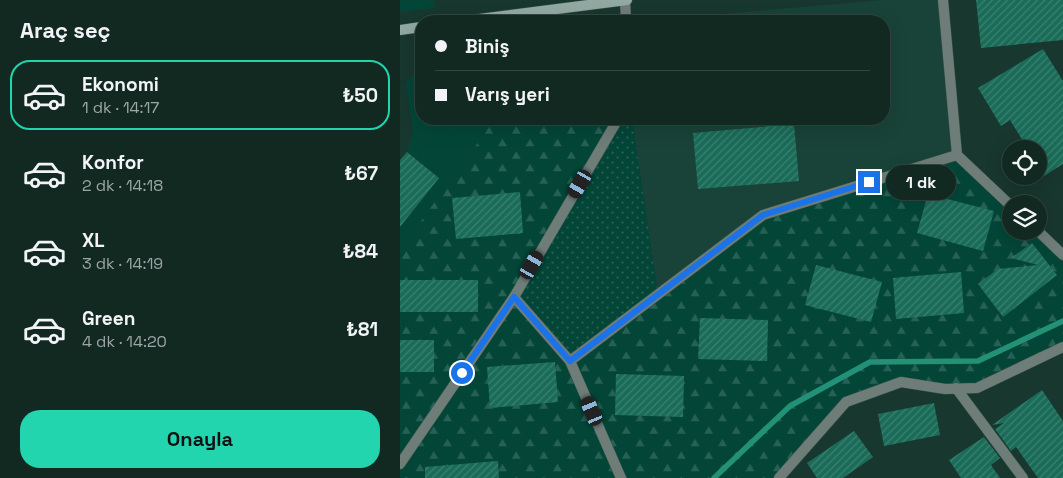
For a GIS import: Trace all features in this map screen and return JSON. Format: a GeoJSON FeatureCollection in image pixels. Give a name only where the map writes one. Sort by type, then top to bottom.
{"type":"FeatureCollection","features":[{"type":"Feature","properties":{"kind":"main road"},"geometry":{"type":"LineString","coordinates":[[510,15],[626,0]]}},
{"type":"Feature","properties":{"kind":"main road"},"geometry":{"type":"LineString","coordinates":[[400,30],[415,28]]}},
{"type":"Feature","properties":{"kind":"street"},"geometry":{"type":"LineString","coordinates":[[626,0],[626,15]]}},
{"type":"Feature","properties":{"kind":"street"},"geometry":{"type":"LineString","coordinates":[[943,0],[957,155],[1002,198]]}},
{"type":"Feature","properties":{"kind":"street"},"geometry":{"type":"LineString","coordinates":[[400,464],[514,297],[614,125]]}},
{"type":"Feature","properties":{"kind":"street"},"geometry":{"type":"LineString","coordinates":[[570,361],[763,215],[957,155]]}},
{"type":"Feature","properties":{"kind":"street"},"geometry":{"type":"LineString","coordinates":[[1047,240],[1063,255]]}},
{"type":"Feature","properties":{"kind":"street"},"geometry":{"type":"LineString","coordinates":[[514,297],[570,361],[621,478]]}},
{"type":"Feature","properties":{"kind":"street"},"geometry":{"type":"LineString","coordinates":[[785,475],[846,402],[901,382],[956,388],[977,388],[1063,347]]}},
{"type":"Feature","properties":{"kind":"street"},"geometry":{"type":"LineString","coordinates":[[956,388],[1023,478]]}},
{"type":"Feature","properties":{"kind":"shaded area"},"geometry":{"type":"Polygon","coordinates":[[[883,0],[943,0],[957,155],[658,294],[633,125],[890,125],[890,15],[710,15],[883,0]]]}},
{"type":"Feature","properties":{"kind":"green space"},"geometry":{"type":"Polygon","coordinates":[[[400,0],[434,0],[435,8],[400,12],[400,0]]]}},
{"type":"Feature","properties":{"kind":"green space"},"geometry":{"type":"Polygon","coordinates":[[[415,72],[415,125],[491,125],[400,257],[400,227],[439,178],[407,152],[413,131],[406,83],[415,72]]]}},
{"type":"Feature","properties":{"kind":"green space"},"geometry":{"type":"Polygon","coordinates":[[[491,125],[617,125],[570,360],[763,215],[957,155],[1002,198],[1002,240],[1047,240],[1063,255],[1063,347],[977,388],[901,382],[847,402],[779,478],[400,478],[400,250],[491,125]]]}},
{"type":"Feature","properties":{"kind":"green space"},"geometry":{"type":"Polygon","coordinates":[[[614,125],[633,125],[658,294],[570,361],[514,297],[614,125]]]}},
{"type":"Feature","properties":{"kind":"building"},"geometry":{"type":"Polygon","coordinates":[[[976,0],[1063,0],[1063,40],[981,48],[976,0]]]}},
{"type":"Feature","properties":{"kind":"building"},"geometry":{"type":"Polygon","coordinates":[[[1043,49],[1063,81],[1063,164],[1047,174],[1047,140],[1022,140],[1010,120],[1001,126],[978,88],[1043,49]]]}},
{"type":"Feature","properties":{"kind":"building"},"geometry":{"type":"Polygon","coordinates":[[[794,125],[799,181],[698,189],[693,133],[794,125]]]}},
{"type":"Feature","properties":{"kind":"building"},"geometry":{"type":"Polygon","coordinates":[[[407,152],[439,178],[400,227],[400,160],[407,152]]]}},
{"type":"Feature","properties":{"kind":"building"},"geometry":{"type":"Polygon","coordinates":[[[520,192],[523,233],[456,239],[452,198],[520,192]]]}},
{"type":"Feature","properties":{"kind":"building"},"geometry":{"type":"Polygon","coordinates":[[[928,194],[994,211],[983,251],[917,233],[928,194]]]}},
{"type":"Feature","properties":{"kind":"building"},"geometry":{"type":"Polygon","coordinates":[[[1032,243],[1057,275],[1003,317],[978,284],[998,269],[1038,265],[1011,258],[1032,243]]]}},
{"type":"Feature","properties":{"kind":"building"},"geometry":{"type":"Polygon","coordinates":[[[816,265],[882,282],[871,322],[805,305],[816,265]]]}},
{"type":"Feature","properties":{"kind":"building"},"geometry":{"type":"Polygon","coordinates":[[[961,272],[964,313],[896,319],[893,278],[961,272]]]}},
{"type":"Feature","properties":{"kind":"building"},"geometry":{"type":"Polygon","coordinates":[[[400,280],[478,280],[478,312],[400,312],[400,280]]]}},
{"type":"Feature","properties":{"kind":"building"},"geometry":{"type":"Polygon","coordinates":[[[700,318],[768,320],[767,361],[698,359],[700,318]]]}},
{"type":"Feature","properties":{"kind":"building"},"geometry":{"type":"Polygon","coordinates":[[[400,340],[434,340],[434,372],[400,372],[400,340]]]}},
{"type":"Feature","properties":{"kind":"building"},"geometry":{"type":"Polygon","coordinates":[[[555,362],[558,402],[490,408],[487,367],[555,362]]]}},
{"type":"Feature","properties":{"kind":"building"},"geometry":{"type":"Polygon","coordinates":[[[616,374],[684,376],[683,417],[615,415],[616,374]]]}},
{"type":"Feature","properties":{"kind":"building"},"geometry":{"type":"Polygon","coordinates":[[[1042,390],[1063,421],[1063,478],[1038,478],[1016,447],[1011,451],[995,429],[1004,423],[992,425],[1042,390]]]}},
{"type":"Feature","properties":{"kind":"building"},"geometry":{"type":"Polygon","coordinates":[[[934,403],[940,435],[884,446],[878,414],[934,403]]]}},
{"type":"Feature","properties":{"kind":"building"},"geometry":{"type":"Polygon","coordinates":[[[854,431],[873,457],[843,478],[817,478],[807,463],[854,431]]]}},
{"type":"Feature","properties":{"kind":"building"},"geometry":{"type":"Polygon","coordinates":[[[984,437],[1000,458],[991,465],[1000,478],[961,478],[949,460],[984,437]]]}},
{"type":"Feature","properties":{"kind":"building"},"geometry":{"type":"Polygon","coordinates":[[[498,461],[499,478],[425,478],[425,467],[498,461]]]}},
{"type":"Feature","properties":{"kind":"waterway"},"geometry":{"type":"LineString","coordinates":[[714,478],[790,406],[870,362],[978,361],[1063,321]]}},
{"type":"Feature","properties":{"kind":"route"},"geometry":{"type":"LineString","coordinates":[[462,373],[514,297],[570,361],[763,215],[869,182]]}}]}
